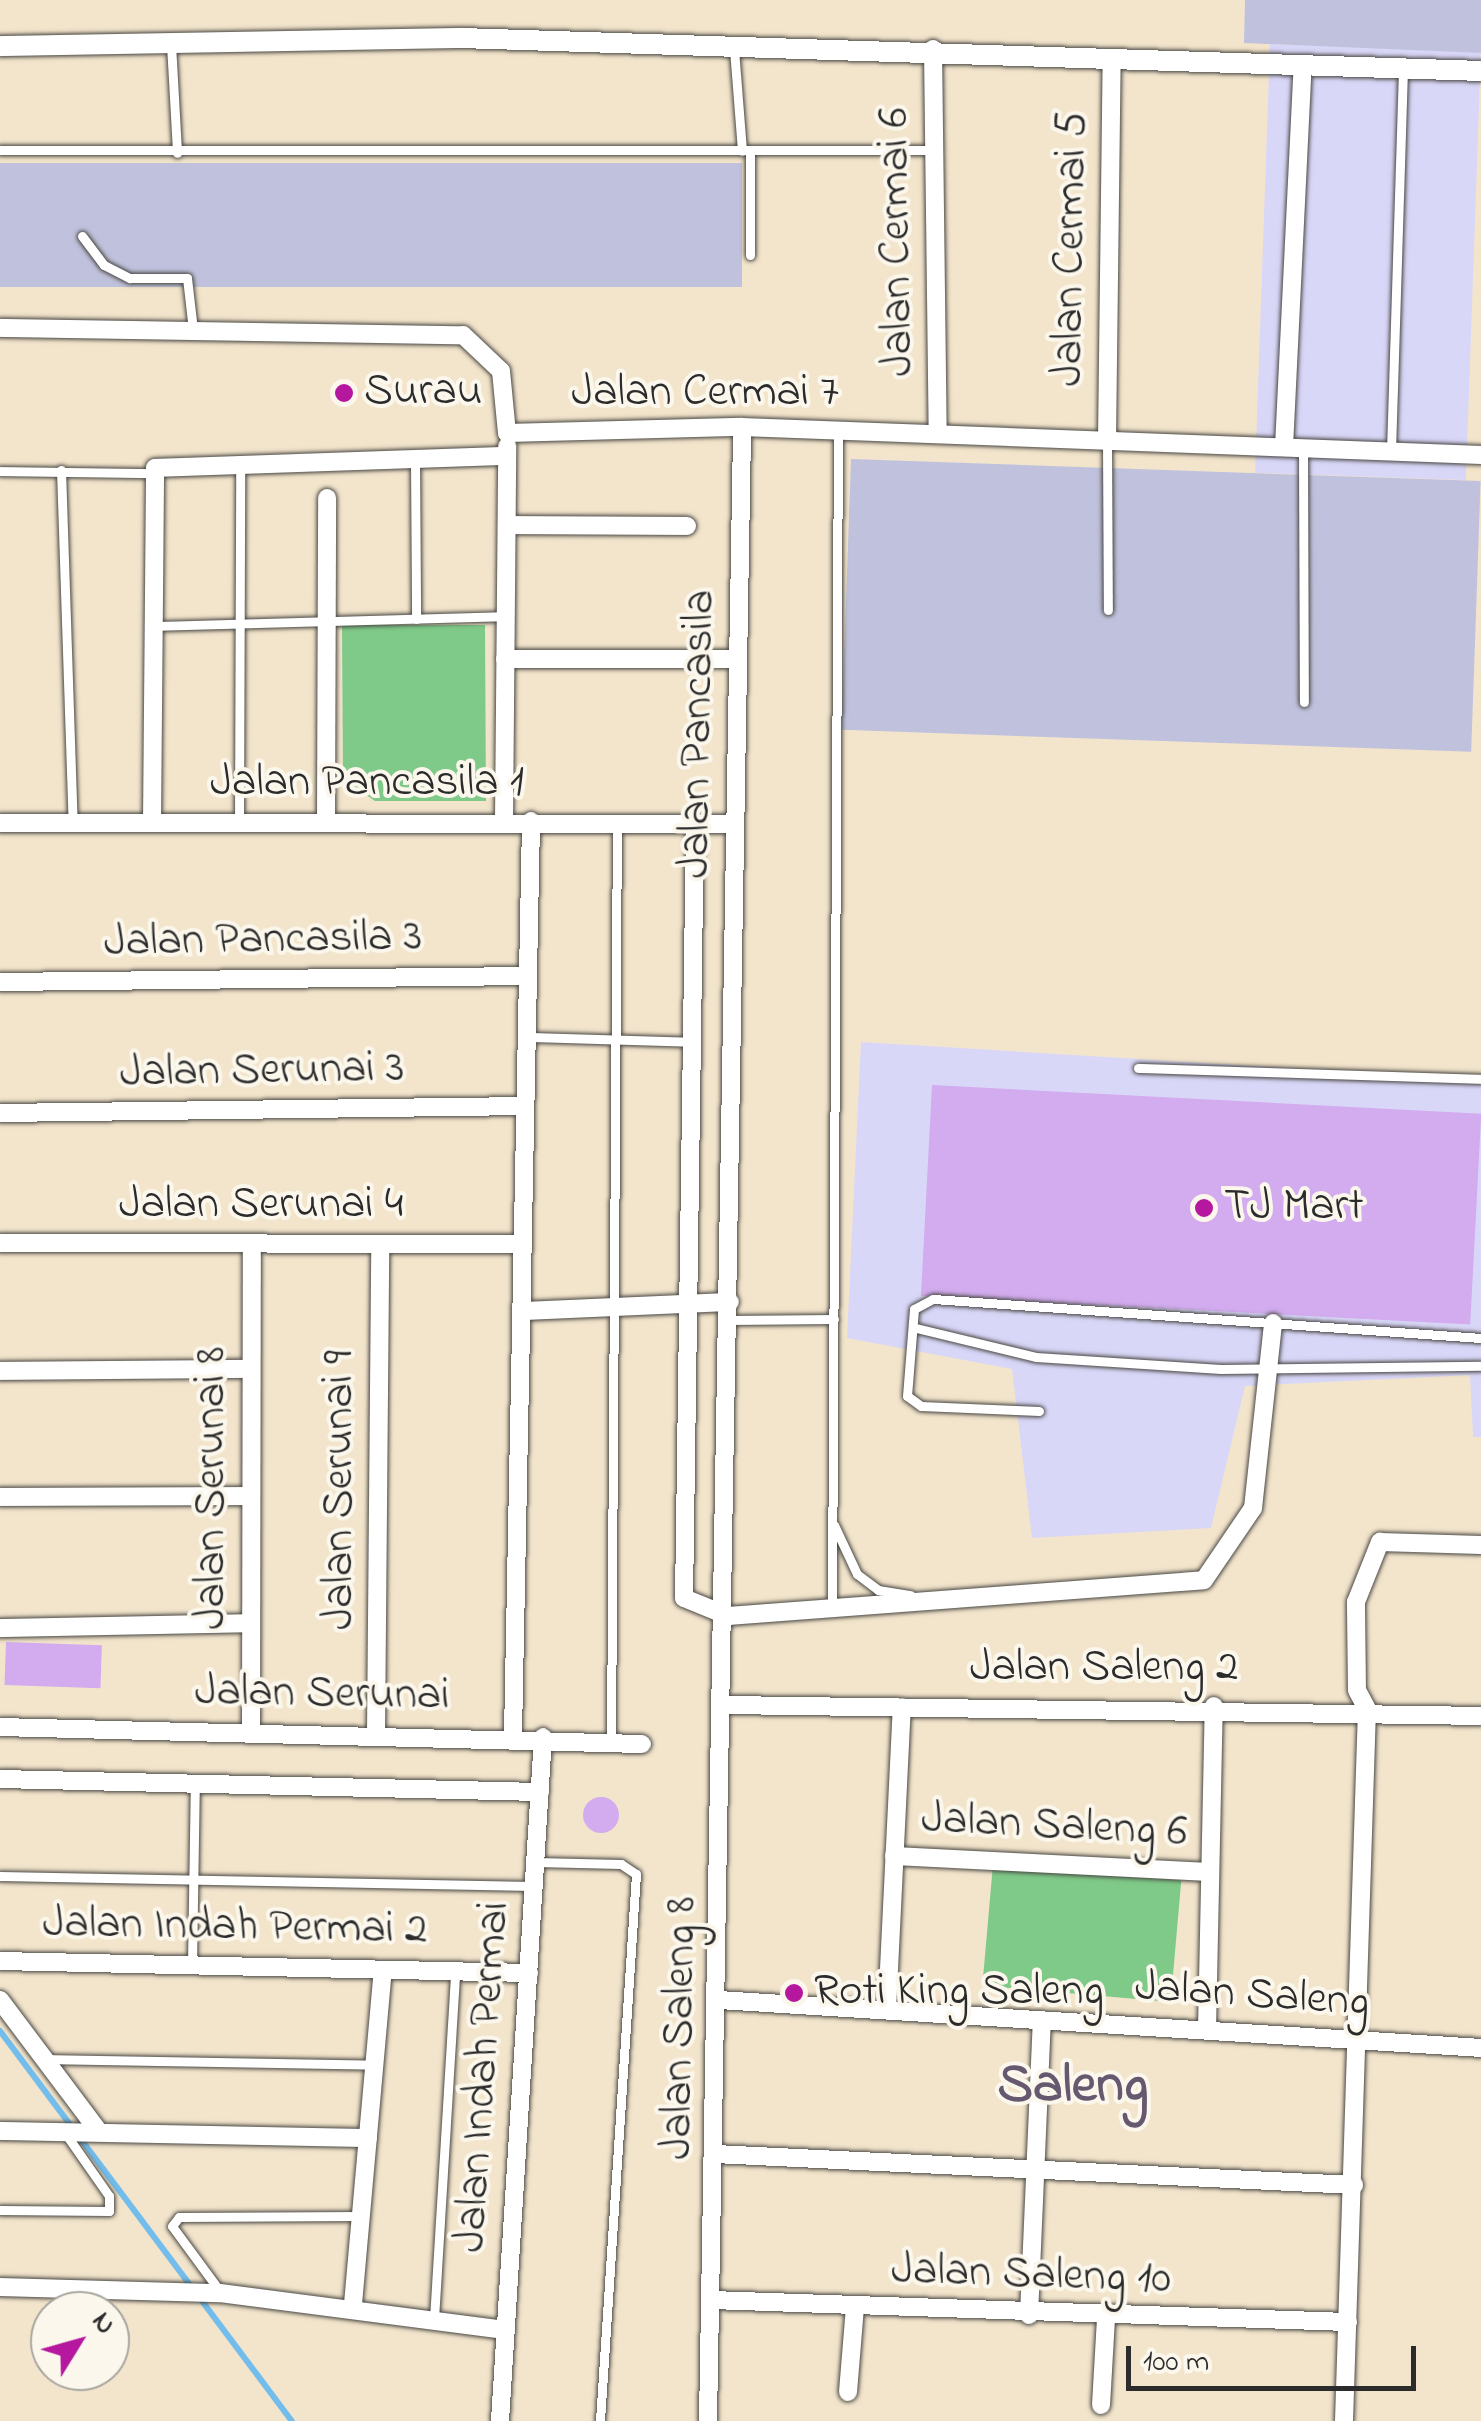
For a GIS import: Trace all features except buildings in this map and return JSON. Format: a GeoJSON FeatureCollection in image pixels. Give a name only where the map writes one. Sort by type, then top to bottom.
{"type":"FeatureCollection","features":[{"type":"Feature","properties":{"kind":"street"},"geometry":{"type":"LineString","coordinates":[[0,46],[460,38],[734,48],[933,49],[1481,71]]}},
{"type":"Feature","properties":{"kind":"street","name":"Jalan Cermai 6"},"geometry":{"type":"LineString","coordinates":[[933,49],[938,434]]}},
{"type":"Feature","properties":{"kind":"street","name":"Jalan Cermai 5"},"geometry":{"type":"LineString","coordinates":[[1106,440],[1112,58]]}},
{"type":"Feature","properties":{"kind":"street"},"geometry":{"type":"LineString","coordinates":[[1294,448],[1303,65]]}},
{"type":"Feature","properties":{"kind":"street","name":"Jalan Cermai 7"},"geometry":{"type":"LineString","coordinates":[[0,328],[463,335],[502,372],[507,432],[742,427],[1481,454]]}},
{"type":"Feature","properties":{"kind":"street","name":"Jalan Pancasila"},"geometry":{"type":"LineString","coordinates":[[729,1311],[742,427]]}},
{"type":"Feature","properties":{"kind":"street"},"geometry":{"type":"LineString","coordinates":[[504,821],[507,432]]}},
{"type":"Feature","properties":{"kind":"street"},"geometry":{"type":"LineString","coordinates":[[152,823],[152,473],[240,460],[507,456]]}},
{"type":"Feature","properties":{"kind":"street"},"geometry":{"type":"LineString","coordinates":[[326,823],[327,498]]}},
{"type":"Feature","properties":{"kind":"street"},"geometry":{"type":"LineString","coordinates":[[506,525],[686,526]]}},
{"type":"Feature","properties":{"kind":"street"},"geometry":{"type":"LineString","coordinates":[[505,659],[738,659]]}},
{"type":"Feature","properties":{"kind":"street"},"geometry":{"type":"LineString","coordinates":[[513,1735],[531,820]]}},
{"type":"Feature","properties":{"kind":"street","name":"Jalan Pancasila 1"},"geometry":{"type":"LineString","coordinates":[[0,823],[531,820],[735,824]]}},
{"type":"Feature","properties":{"kind":"street"},"geometry":{"type":"LineString","coordinates":[[696,823],[694,1304],[684,1598],[728,1616],[942,1604],[1204,1580],[1253,1508],[1272,1323]]}},
{"type":"Feature","properties":{"kind":"street","name":"Jalan Pancasila 3"},"geometry":{"type":"LineString","coordinates":[[0,982],[528,976]]}},
{"type":"Feature","properties":{"kind":"street"},"geometry":{"type":"LineString","coordinates":[[694,1042],[731,1043]]}},
{"type":"Feature","properties":{"kind":"street","name":"Jalan Serunai 3"},"geometry":{"type":"LineString","coordinates":[[0,1113],[525,1106]]}},
{"type":"Feature","properties":{"kind":"street","name":"Jalan Serunai 4"},"geometry":{"type":"LineString","coordinates":[[0,1243],[523,1244]]}},
{"type":"Feature","properties":{"kind":"street","name":"Jalan Serunai 8"},"geometry":{"type":"LineString","coordinates":[[251,1733],[252,1244]]}},
{"type":"Feature","properties":{"kind":"street","name":"Jalan Serunai 9"},"geometry":{"type":"LineString","coordinates":[[376,1735],[380,1245]]}},
{"type":"Feature","properties":{"kind":"street"},"geometry":{"type":"LineString","coordinates":[[522,1311],[694,1304],[729,1311]]}},
{"type":"Feature","properties":{"kind":"street","name":"Jalan Saleng 8"},"geometry":{"type":"LineString","coordinates":[[708,2421],[728,1638],[729,1311]]}},
{"type":"Feature","properties":{"kind":"street"},"geometry":{"type":"LineString","coordinates":[[0,1372],[250,1369]]}},
{"type":"Feature","properties":{"kind":"street"},"geometry":{"type":"LineString","coordinates":[[0,1497],[249,1496]]}},
{"type":"Feature","properties":{"kind":"street"},"geometry":{"type":"LineString","coordinates":[[1344,2421],[1361,2040],[1367,1709],[1357,1690],[1356,1602],[1376,1545],[1481,1545]]}},
{"type":"Feature","properties":{"kind":"street"},"geometry":{"type":"LineString","coordinates":[[0,1628],[250,1623]]}},
{"type":"Feature","properties":{"kind":"street","name":"Jalan Saleng 2"},"geometry":{"type":"LineString","coordinates":[[726,1705],[1214,1706],[1481,1716]]}},
{"type":"Feature","properties":{"kind":"street"},"geometry":{"type":"LineString","coordinates":[[1208,2030],[1214,1706]]}},
{"type":"Feature","properties":{"kind":"street"},"geometry":{"type":"LineString","coordinates":[[886,2010],[902,1707]]}},
{"type":"Feature","properties":{"kind":"street","name":"Jalan Serunai"},"geometry":{"type":"LineString","coordinates":[[0,1727],[513,1735],[642,1744]]}},
{"type":"Feature","properties":{"kind":"street","name":"Jalan Indah Permai"},"geometry":{"type":"LineString","coordinates":[[500,2421],[544,1737]]}},
{"type":"Feature","properties":{"kind":"street"},"geometry":{"type":"LineString","coordinates":[[0,1780],[540,1792]]}},
{"type":"Feature","properties":{"kind":"street","name":"Jalan Saleng 6"},"geometry":{"type":"LineString","coordinates":[[894,1856],[1210,1872]]}},
{"type":"Feature","properties":{"kind":"street","name":"Jalan Indah Permai 2"},"geometry":{"type":"LineString","coordinates":[[0,1960],[528,1973]]}},
{"type":"Feature","properties":{"kind":"street"},"geometry":{"type":"LineString","coordinates":[[352,2304],[382,1970]]}},
{"type":"Feature","properties":{"kind":"street"},"geometry":{"type":"LineString","coordinates":[[0,2000],[46,2059],[81,2132]]}},
{"type":"Feature","properties":{"kind":"street","name":"Jalan Saleng"},"geometry":{"type":"LineString","coordinates":[[719,2000],[1481,2048]]}},
{"type":"Feature","properties":{"kind":"street"},"geometry":{"type":"LineString","coordinates":[[1029,2315],[1042,2020]]}},
{"type":"Feature","properties":{"kind":"street"},"geometry":{"type":"LineString","coordinates":[[0,2131],[368,2138]]}},
{"type":"Feature","properties":{"kind":"street"},"geometry":{"type":"LineString","coordinates":[[715,2154],[1034,2174],[1354,2185]]}},
{"type":"Feature","properties":{"kind":"street"},"geometry":{"type":"LineString","coordinates":[[0,2286],[174,2290],[352,2304],[434,2322],[506,2330]]}},
{"type":"Feature","properties":{"kind":"street","name":"Jalan Saleng 10"},"geometry":{"type":"LineString","coordinates":[[712,2300],[1029,2315],[1348,2322]]}},
{"type":"Feature","properties":{"kind":"street"},"geometry":{"type":"LineString","coordinates":[[848,2392],[855,2307]]}},
{"type":"Feature","properties":{"kind":"street"},"geometry":{"type":"LineString","coordinates":[[1100,2405],[1106,2317]]}},
{"type":"Feature","properties":{"kind":"lane"},"geometry":{"type":"LineString","coordinates":[[171,44],[176,153]]}},
{"type":"Feature","properties":{"kind":"lane"},"geometry":{"type":"LineString","coordinates":[[734,48],[746,151],[750,255]]}},
{"type":"Feature","properties":{"kind":"lane"},"geometry":{"type":"LineString","coordinates":[[1391,451],[1403,68]]}},
{"type":"Feature","properties":{"kind":"lane"},"geometry":{"type":"LineString","coordinates":[[0,150],[934,150]]}},
{"type":"Feature","properties":{"kind":"lane"},"geometry":{"type":"LineString","coordinates":[[82,236],[104,265],[130,278],[186,278],[193,330]]}},
{"type":"Feature","properties":{"kind":"lane"},"geometry":{"type":"LineString","coordinates":[[832,1608],[838,430]]}},
{"type":"Feature","properties":{"kind":"lane"},"geometry":{"type":"LineString","coordinates":[[1106,440],[1108,610]]}},
{"type":"Feature","properties":{"kind":"lane"},"geometry":{"type":"LineString","coordinates":[[1294,448],[1304,702]]}},
{"type":"Feature","properties":{"kind":"lane"},"geometry":{"type":"LineString","coordinates":[[415,458],[416,619]]}},
{"type":"Feature","properties":{"kind":"lane"},"geometry":{"type":"LineString","coordinates":[[239,823],[240,460]]}},
{"type":"Feature","properties":{"kind":"lane"},"geometry":{"type":"LineString","coordinates":[[61,470],[73,823]]}},
{"type":"Feature","properties":{"kind":"lane"},"geometry":{"type":"LineString","coordinates":[[0,471],[152,473]]}},
{"type":"Feature","properties":{"kind":"lane"},"geometry":{"type":"LineString","coordinates":[[150,626],[506,616]]}},
{"type":"Feature","properties":{"kind":"lane"},"geometry":{"type":"LineString","coordinates":[[611,1743],[610,1309],[617,822]]}},
{"type":"Feature","properties":{"kind":"lane"},"geometry":{"type":"LineString","coordinates":[[526,1037],[694,1042]]}},
{"type":"Feature","properties":{"kind":"lane"},"geometry":{"type":"LineString","coordinates":[[1138,1068],[1481,1079]]}},
{"type":"Feature","properties":{"kind":"lane"},"geometry":{"type":"LineString","coordinates":[[1038,1411],[921,1406],[903,1388],[916,1328],[914,1308],[934,1300],[1481,1338]]}},
{"type":"Feature","properties":{"kind":"lane"},"geometry":{"type":"LineString","coordinates":[[729,1311],[834,1319]]}},
{"type":"Feature","properties":{"kind":"lane"},"geometry":{"type":"LineString","coordinates":[[916,1328],[1036,1357],[1267,1368],[1481,1366]]}},
{"type":"Feature","properties":{"kind":"lane"},"geometry":{"type":"LineString","coordinates":[[831,1518],[857,1574],[878,1590],[942,1604]]}},
{"type":"Feature","properties":{"kind":"lane"},"geometry":{"type":"LineString","coordinates":[[192,1965],[195,1784]]}},
{"type":"Feature","properties":{"kind":"lane"},"geometry":{"type":"LineString","coordinates":[[536,1862],[621,1864],[636,1874],[600,2421]]}},
{"type":"Feature","properties":{"kind":"lane"},"geometry":{"type":"LineString","coordinates":[[0,1876],[193,1885],[534,1886]]}},
{"type":"Feature","properties":{"kind":"lane"},"geometry":{"type":"LineString","coordinates":[[434,2322],[455,1970]]}},
{"type":"Feature","properties":{"kind":"lane"},"geometry":{"type":"LineString","coordinates":[[46,2059],[376,2065]]}},
{"type":"Feature","properties":{"kind":"lane"},"geometry":{"type":"LineString","coordinates":[[0,2210],[109,2211],[109,2196],[81,2132]]}},
{"type":"Feature","properties":{"kind":"lane"},"geometry":{"type":"LineString","coordinates":[[220,2293],[172,2226],[179,2217],[360,2216]]}},
{"type":"Feature","properties":{"kind":"shaded area"},"geometry":{"type":"Polygon","coordinates":[[[1245,0],[1481,0],[1481,53],[1244,43],[1245,0]]]}},
{"type":"Feature","properties":{"kind":"shaded area"},"geometry":{"type":"Polygon","coordinates":[[[1270,44],[1481,51],[1466,480],[1255,473],[1270,44]]]}},
{"type":"Feature","properties":{"kind":"shaded area"},"geometry":{"type":"Polygon","coordinates":[[[0,163],[742,163],[742,287],[0,287],[0,163]]]}},
{"type":"Feature","properties":{"kind":"shaded area"},"geometry":{"type":"Polygon","coordinates":[[[851,459],[1481,481],[1471,752],[842,730],[851,459]]]}},
{"type":"Feature","properties":{"kind":"shaded area"},"geometry":{"type":"Polygon","coordinates":[[[861,1042],[1481,1080],[1481,1437],[1473,1437],[1470,1375],[1245,1386],[1211,1528],[1032,1538],[1012,1369],[847,1338],[861,1042]]]}},
{"type":"Feature","properties":{"kind":"green space"},"geometry":{"type":"Polygon","coordinates":[[[342,625],[485,625],[486,801],[375,801],[343,779],[342,625]]]}},
{"type":"Feature","properties":{"kind":"green space"},"geometry":{"type":"Polygon","coordinates":[[[993,1864],[1181,1880],[1171,2002],[982,1986],[993,1864]]]}},
{"type":"Feature","properties":{"kind":"waterway"},"geometry":{"type":"LineString","coordinates":[[0,2031],[292,2421]]}},
{"type":"Feature","properties":{"kind":"place","name":"Surau"},"geometry":{"type":"Point","coordinates":[344,393]}},
{"type":"Feature","properties":{"kind":"place","name":"TJ Mart"},"geometry":{"type":"Point","coordinates":[1204,1208]}},
{"type":"Feature","properties":{"kind":"place","name":"Roti King Saleng"},"geometry":{"type":"Point","coordinates":[794,1993]}},
{"type":"Feature","properties":{"kind":"district","name":"Saleng"},"geometry":{"type":"Point","coordinates":[1073,2088]}}]}
